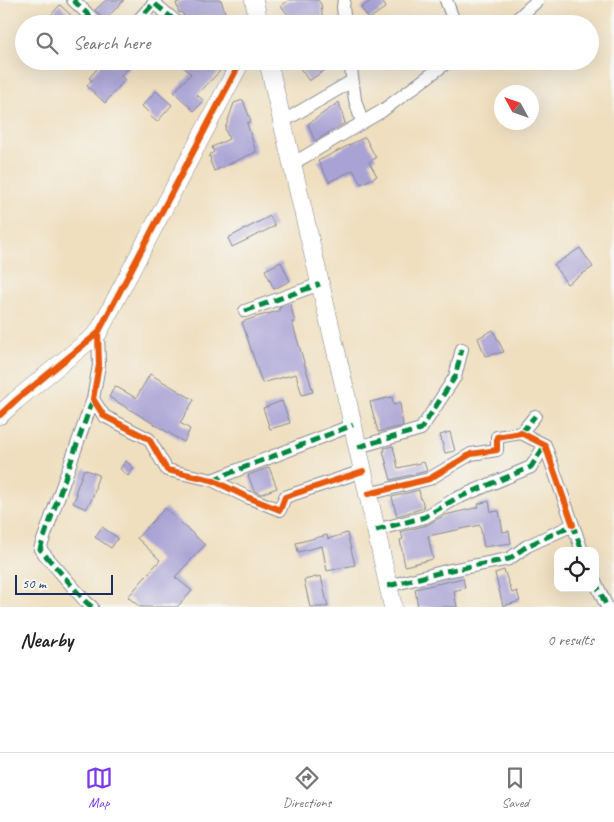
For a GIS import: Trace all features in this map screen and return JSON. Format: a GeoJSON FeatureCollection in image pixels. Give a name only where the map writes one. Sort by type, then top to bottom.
{"type":"FeatureCollection","features":[{"type":"Feature","properties":{"kind":"main road"},"geometry":{"type":"LineString","coordinates":[[254,0],[257,15]]}},
{"type":"Feature","properties":{"kind":"main road"},"geometry":{"type":"LineString","coordinates":[[0,416],[16,400],[98,333],[230,70]]}},
{"type":"Feature","properties":{"kind":"main road"},"geometry":{"type":"LineString","coordinates":[[270,70],[353,425],[393,607]]}},
{"type":"Feature","properties":{"kind":"street"},"geometry":{"type":"LineString","coordinates":[[73,0],[89,15]]}},
{"type":"Feature","properties":{"kind":"street"},"geometry":{"type":"LineString","coordinates":[[344,0],[344,15]]}},
{"type":"Feature","properties":{"kind":"street"},"geometry":{"type":"LineString","coordinates":[[446,0],[452,15]]}},
{"type":"Feature","properties":{"kind":"street"},"geometry":{"type":"LineString","coordinates":[[522,15],[538,0]]}},
{"type":"Feature","properties":{"kind":"street"},"geometry":{"type":"LineString","coordinates":[[143,15],[154,2],[169,15]]}},
{"type":"Feature","properties":{"kind":"street"},"geometry":{"type":"LineString","coordinates":[[351,70],[355,100],[362,122]]}},
{"type":"Feature","properties":{"kind":"street"},"geometry":{"type":"LineString","coordinates":[[292,164],[382,110],[438,70]]}},
{"type":"Feature","properties":{"kind":"street"},"geometry":{"type":"LineString","coordinates":[[282,122],[352,81]]}},
{"type":"Feature","properties":{"kind":"street"},"geometry":{"type":"LineString","coordinates":[[245,310],[320,284]]}},
{"type":"Feature","properties":{"kind":"street"},"geometry":{"type":"LineString","coordinates":[[89,605],[40,549],[93,399],[99,365],[98,333]]}},
{"type":"Feature","properties":{"kind":"street"},"geometry":{"type":"LineString","coordinates":[[358,447],[421,429],[455,377],[462,349]]}},
{"type":"Feature","properties":{"kind":"street"},"geometry":{"type":"LineString","coordinates":[[93,399],[104,416],[149,439],[167,470],[212,480],[280,510],[285,497],[363,471]]}},
{"type":"Feature","properties":{"kind":"street"},"geometry":{"type":"LineString","coordinates":[[521,433],[535,416]]}},
{"type":"Feature","properties":{"kind":"street"},"geometry":{"type":"LineString","coordinates":[[212,480],[353,425]]}},
{"type":"Feature","properties":{"kind":"street"},"geometry":{"type":"LineString","coordinates":[[368,494],[429,479],[471,454],[497,450],[497,437],[521,433],[545,445],[581,547]]}},
{"type":"Feature","properties":{"kind":"street"},"geometry":{"type":"LineString","coordinates":[[376,530],[424,517],[455,499],[531,467],[545,445]]}},
{"type":"Feature","properties":{"kind":"street"},"geometry":{"type":"LineString","coordinates":[[388,586],[446,571],[509,559],[527,546],[573,525]]}},
{"type":"Feature","properties":{"kind":"street"},"geometry":{"type":"LineString","coordinates":[[599,590],[607,607]]}},
{"type":"Feature","properties":{"kind":"building"},"geometry":{"type":"Polygon","coordinates":[[[106,0],[124,0],[110,15],[100,15],[95,10],[106,0]]]}},
{"type":"Feature","properties":{"kind":"building"},"geometry":{"type":"Polygon","coordinates":[[[185,0],[221,0],[226,15],[183,15],[182,12],[179,13],[176,3],[185,0]]]}},
{"type":"Feature","properties":{"kind":"building"},"geometry":{"type":"Polygon","coordinates":[[[289,0],[318,0],[321,4],[322,15],[288,15],[281,6],[289,0]]]}},
{"type":"Feature","properties":{"kind":"building"},"geometry":{"type":"Polygon","coordinates":[[[372,0],[381,0],[386,7],[375,15],[366,15],[361,8],[372,0]]]}},
{"type":"Feature","properties":{"kind":"building"},"geometry":{"type":"Polygon","coordinates":[[[60,5],[71,15],[51,15],[60,5]]]}},
{"type":"Feature","properties":{"kind":"building"},"geometry":{"type":"Polygon","coordinates":[[[96,70],[127,70],[121,76],[125,80],[105,103],[87,86],[92,80],[89,78],[96,70]]]}},
{"type":"Feature","properties":{"kind":"building"},"geometry":{"type":"Polygon","coordinates":[[[187,70],[220,71],[197,95],[204,101],[194,111],[174,92],[191,74],[187,70]]]}},
{"type":"Feature","properties":{"kind":"building"},"geometry":{"type":"Polygon","coordinates":[[[301,70],[325,70],[309,81],[301,70]]]}},
{"type":"Feature","properties":{"kind":"building"},"geometry":{"type":"Polygon","coordinates":[[[156,91],[172,105],[157,122],[142,106],[156,91]]]}},
{"type":"Feature","properties":{"kind":"building"},"geometry":{"type":"Polygon","coordinates":[[[243,100],[251,121],[247,123],[256,152],[214,171],[209,155],[214,152],[212,147],[229,139],[225,129],[234,103],[243,100]]]}},
{"type":"Feature","properties":{"kind":"building"},"geometry":{"type":"Polygon","coordinates":[[[339,102],[345,123],[315,141],[308,124],[339,102]]]}},
{"type":"Feature","properties":{"kind":"building"},"geometry":{"type":"Polygon","coordinates":[[[365,137],[376,158],[369,162],[377,176],[361,184],[353,170],[329,182],[318,161],[365,137]]]}},
{"type":"Feature","properties":{"kind":"building"},"geometry":{"type":"Polygon","coordinates":[[[270,216],[275,226],[232,247],[228,238],[270,216]]]}},
{"type":"Feature","properties":{"kind":"building"},"geometry":{"type":"Polygon","coordinates":[[[580,248],[593,267],[567,284],[554,265],[580,248]]]}},
{"type":"Feature","properties":{"kind":"building"},"geometry":{"type":"Polygon","coordinates":[[[281,262],[290,281],[274,289],[265,270],[281,262]]]}},
{"type":"Feature","properties":{"kind":"building"},"geometry":{"type":"Polygon","coordinates":[[[290,304],[295,322],[292,322],[313,392],[302,395],[296,374],[262,383],[242,322],[279,311],[279,308],[290,304]]]}},
{"type":"Feature","properties":{"kind":"building"},"geometry":{"type":"Polygon","coordinates":[[[493,330],[504,352],[485,356],[478,338],[493,330]]]}},
{"type":"Feature","properties":{"kind":"building"},"geometry":{"type":"Polygon","coordinates":[[[150,374],[194,400],[180,423],[190,429],[184,442],[109,397],[115,386],[136,398],[150,374]]]}},
{"type":"Feature","properties":{"kind":"building"},"geometry":{"type":"Polygon","coordinates":[[[392,397],[393,405],[400,403],[403,426],[378,432],[370,402],[392,397]]]}},
{"type":"Feature","properties":{"kind":"building"},"geometry":{"type":"Polygon","coordinates":[[[282,401],[290,423],[270,429],[263,408],[282,401]]]}},
{"type":"Feature","properties":{"kind":"building"},"geometry":{"type":"Polygon","coordinates":[[[450,432],[455,451],[445,453],[440,435],[450,432]]]}},
{"type":"Feature","properties":{"kind":"building"},"geometry":{"type":"Polygon","coordinates":[[[393,446],[398,468],[424,462],[427,471],[391,480],[383,451],[385,451],[384,448],[393,446]]]}},
{"type":"Feature","properties":{"kind":"building"},"geometry":{"type":"Polygon","coordinates":[[[126,461],[134,468],[128,476],[120,469],[126,461]]]}},
{"type":"Feature","properties":{"kind":"building"},"geometry":{"type":"Polygon","coordinates":[[[269,467],[277,488],[261,494],[254,491],[248,475],[269,467]]]}},
{"type":"Feature","properties":{"kind":"building"},"geometry":{"type":"Polygon","coordinates":[[[84,469],[99,475],[92,499],[86,509],[73,503],[84,469]]]}},
{"type":"Feature","properties":{"kind":"building"},"geometry":{"type":"Polygon","coordinates":[[[419,490],[424,508],[397,516],[392,497],[419,490]]]}},
{"type":"Feature","properties":{"kind":"building"},"geometry":{"type":"Polygon","coordinates":[[[489,501],[491,512],[499,511],[503,532],[509,531],[511,543],[484,547],[480,525],[428,536],[433,559],[405,566],[400,540],[403,539],[401,532],[427,525],[445,515],[479,507],[478,504],[489,501]]]}},
{"type":"Feature","properties":{"kind":"building"},"geometry":{"type":"Polygon","coordinates":[[[165,508],[205,545],[175,577],[192,591],[177,607],[140,607],[128,597],[160,560],[137,538],[165,508]]]}},
{"type":"Feature","properties":{"kind":"building"},"geometry":{"type":"Polygon","coordinates":[[[102,527],[118,538],[111,548],[95,537],[102,527]]]}},
{"type":"Feature","properties":{"kind":"building"},"geometry":{"type":"Polygon","coordinates":[[[347,533],[355,565],[327,571],[322,546],[298,552],[296,543],[327,535],[328,539],[347,533]]]}},
{"type":"Feature","properties":{"kind":"building"},"geometry":{"type":"Polygon","coordinates":[[[504,570],[512,593],[517,591],[520,601],[503,606],[495,573],[504,570]]]}},
{"type":"Feature","properties":{"kind":"building"},"geometry":{"type":"Polygon","coordinates":[[[321,576],[328,607],[310,607],[304,580],[321,576]]]}},
{"type":"Feature","properties":{"kind":"building"},"geometry":{"type":"Polygon","coordinates":[[[463,578],[465,588],[454,591],[457,607],[418,607],[415,589],[463,578]]]}},
{"type":"Feature","properties":{"kind":"marked path"},"geometry":{"type":"LineString","coordinates":[[73,0],[89,15]]}},
{"type":"Feature","properties":{"kind":"marked path"},"geometry":{"type":"LineString","coordinates":[[143,15],[154,3],[168,15]]}},
{"type":"Feature","properties":{"kind":"marked path"},"geometry":{"type":"LineString","coordinates":[[245,311],[320,284]]}},
{"type":"Feature","properties":{"kind":"marked path"},"geometry":{"type":"LineString","coordinates":[[358,447],[421,429],[455,377],[462,349]]}},
{"type":"Feature","properties":{"kind":"marked path"},"geometry":{"type":"LineString","coordinates":[[92,607],[40,549],[93,399]]}},
{"type":"Feature","properties":{"kind":"marked path"},"geometry":{"type":"LineString","coordinates":[[521,433],[535,416]]}},
{"type":"Feature","properties":{"kind":"marked path"},"geometry":{"type":"LineString","coordinates":[[212,480],[353,425]]}},
{"type":"Feature","properties":{"kind":"marked path"},"geometry":{"type":"LineString","coordinates":[[376,530],[425,517],[455,499],[531,467],[545,445]]}},
{"type":"Feature","properties":{"kind":"marked path"},"geometry":{"type":"LineString","coordinates":[[388,586],[446,571],[509,559],[527,546],[573,525],[581,547]]}},
{"type":"Feature","properties":{"kind":"marked path"},"geometry":{"type":"LineString","coordinates":[[599,590],[607,607]]}},
{"type":"Feature","properties":{"kind":"cycle path"},"geometry":{"type":"LineString","coordinates":[[0,415],[98,333],[236,70]]}},
{"type":"Feature","properties":{"kind":"cycle path"},"geometry":{"type":"LineString","coordinates":[[98,333],[99,365],[93,399],[104,416],[149,439],[167,470],[212,480],[280,510],[285,497],[363,471]]}},
{"type":"Feature","properties":{"kind":"cycle path"},"geometry":{"type":"LineString","coordinates":[[368,494],[429,479],[471,454],[497,450],[497,437],[521,433],[545,445],[573,525]]}}]}
